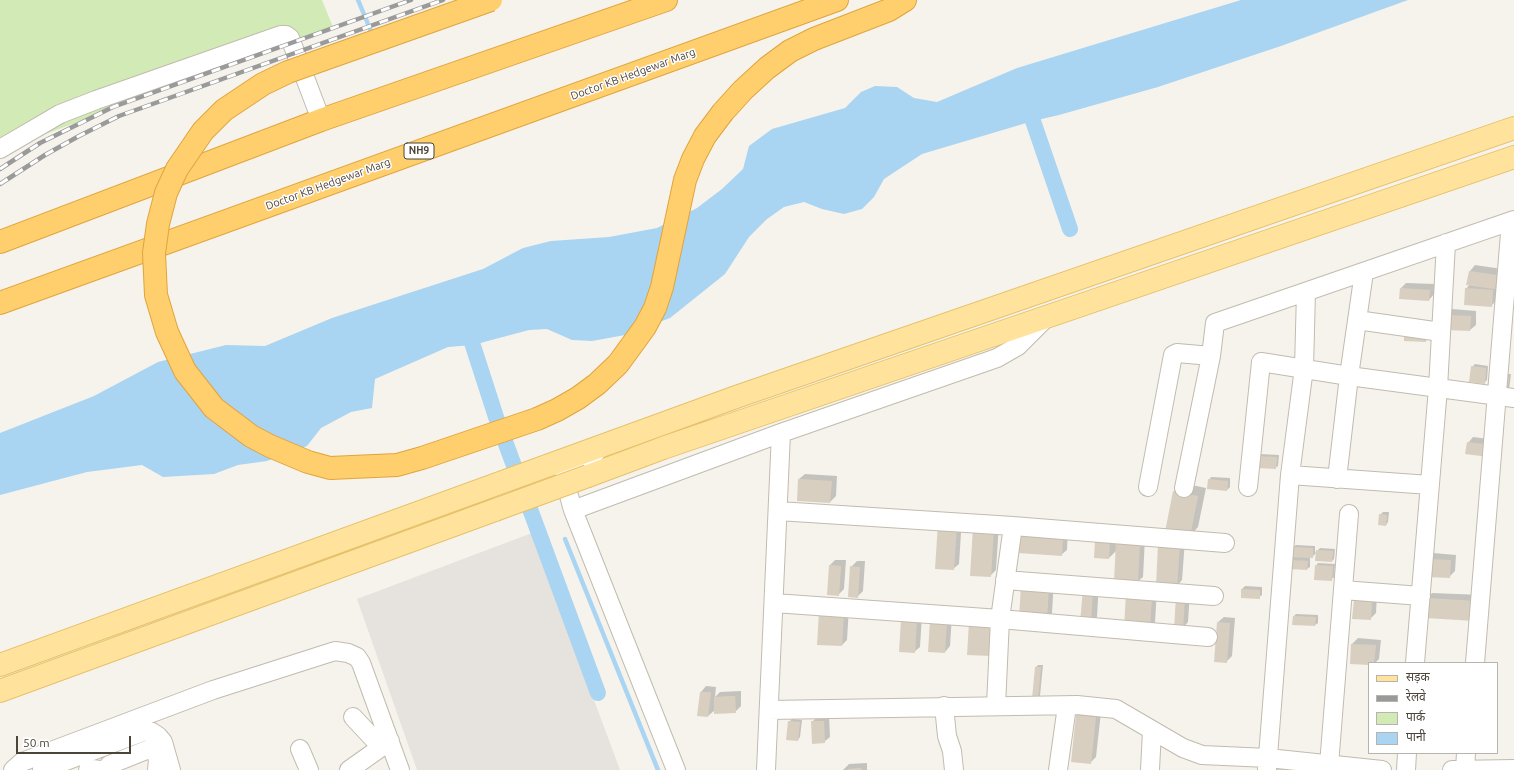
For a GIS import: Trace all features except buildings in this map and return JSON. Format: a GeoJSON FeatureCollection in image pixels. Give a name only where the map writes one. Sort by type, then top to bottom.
{"type":"FeatureCollection","features":[{"type":"Feature","properties":{"kind":"highway"},"geometry":{"type":"LineString","coordinates":[[491,0],[288,72],[263,84],[224,110],[203,131],[178,169],[166,193],[158,224],[154,252],[156,294],[167,332],[184,371],[214,408],[251,436],[270,446],[308,462],[330,468],[374,467],[397,464],[422,458],[537,420],[578,398],[597,384],[618,364],[637,339],[655,308],[662,287],[685,180],[693,159],[705,136],[723,112],[743,90],[767,68],[790,51],[814,39],[889,10],[905,0]]}},
{"type":"Feature","properties":{"kind":"highway"},"geometry":{"type":"LineString","coordinates":[[0,242],[321,120],[666,0]]}},
{"type":"Feature","properties":{"kind":"highway","name":"Doctor KB Hedgewar Marg"},"geometry":{"type":"LineString","coordinates":[[0,303],[837,0]]}},
{"type":"Feature","properties":{"kind":"main road"},"geometry":{"type":"LineString","coordinates":[[0,665],[736,397],[1514,128]]}},
{"type":"Feature","properties":{"kind":"main road"},"geometry":{"type":"LineString","coordinates":[[0,691],[670,446],[1514,157]]}},
{"type":"Feature","properties":{"kind":"street"},"geometry":{"type":"LineString","coordinates":[[0,149],[60,114],[286,34],[290,38],[321,120]]}},
{"type":"Feature","properties":{"kind":"street"},"geometry":{"type":"LineString","coordinates":[[1184,488],[1211,356],[1215,323],[1513,220],[1505,397],[1475,662]]}},
{"type":"Feature","properties":{"kind":"street"},"geometry":{"type":"LineString","coordinates":[[1415,662],[1438,388],[1446,243]]}},
{"type":"Feature","properties":{"kind":"street"},"geometry":{"type":"LineString","coordinates":[[1336,479],[1348,376],[1364,272]]}},
{"type":"Feature","properties":{"kind":"street"},"geometry":{"type":"LineString","coordinates":[[1267,764],[1290,475],[1304,368],[1306,292]]}},
{"type":"Feature","properties":{"kind":"street"},"geometry":{"type":"LineString","coordinates":[[573,510],[782,433],[997,358],[1018,346],[1047,317]]}},
{"type":"Feature","properties":{"kind":"street"},"geometry":{"type":"LineString","coordinates":[[1357,320],[1441,332]]}},
{"type":"Feature","properties":{"kind":"street"},"geometry":{"type":"LineString","coordinates":[[1148,487],[1173,355],[1177,353],[1211,356]]}},
{"type":"Feature","properties":{"kind":"street"},"geometry":{"type":"LineString","coordinates":[[1248,487],[1261,362],[1348,376],[1505,397]]}},
{"type":"Feature","properties":{"kind":"street"},"geometry":{"type":"LineString","coordinates":[[766,770],[782,433]]}},
{"type":"Feature","properties":{"kind":"street"},"geometry":{"type":"LineString","coordinates":[[599,448],[588,461],[565,474],[564,478],[573,510],[676,770]]}},
{"type":"Feature","properties":{"kind":"street"},"geometry":{"type":"LineString","coordinates":[[1290,475],[1430,485]]}},
{"type":"Feature","properties":{"kind":"street"},"geometry":{"type":"LineString","coordinates":[[778,511],[1013,526],[1225,543]]}},
{"type":"Feature","properties":{"kind":"street"},"geometry":{"type":"LineString","coordinates":[[1329,765],[1349,514]]}},
{"type":"Feature","properties":{"kind":"street"},"geometry":{"type":"LineString","coordinates":[[996,706],[1000,619],[1013,526]]}},
{"type":"Feature","properties":{"kind":"street"},"geometry":{"type":"LineString","coordinates":[[1005,580],[1214,596]]}},
{"type":"Feature","properties":{"kind":"street"},"geometry":{"type":"LineString","coordinates":[[1343,590],[1421,596]]}},
{"type":"Feature","properties":{"kind":"street"},"geometry":{"type":"LineString","coordinates":[[774,603],[1000,619],[1208,637]]}},
{"type":"Feature","properties":{"kind":"street"},"geometry":{"type":"LineString","coordinates":[[13,770],[22,762],[213,690],[335,651],[348,653],[357,657],[361,663],[385,744],[398,769]]}},
{"type":"Feature","properties":{"kind":"street"},"geometry":{"type":"LineString","coordinates":[[769,710],[1078,705],[1116,709],[1183,748],[1201,762],[1329,765],[1382,770]]}},
{"type":"Feature","properties":{"kind":"street"},"geometry":{"type":"LineString","coordinates":[[944,706],[947,736],[952,751],[954,770]]}},
{"type":"Feature","properties":{"kind":"street"},"geometry":{"type":"LineString","coordinates":[[1058,770],[1067,706]]}},
{"type":"Feature","properties":{"kind":"street"},"geometry":{"type":"LineString","coordinates":[[352,717],[385,744]]}},
{"type":"Feature","properties":{"kind":"street"},"geometry":{"type":"LineString","coordinates":[[1150,770],[1152,730]]}},
{"type":"Feature","properties":{"kind":"street"},"geometry":{"type":"LineString","coordinates":[[42,770],[145,731],[152,732],[163,742],[171,770]]}},
{"type":"Feature","properties":{"kind":"street"},"geometry":{"type":"LineString","coordinates":[[349,770],[385,744]]}},
{"type":"Feature","properties":{"kind":"street"},"geometry":{"type":"LineString","coordinates":[[101,767],[154,747],[158,760],[157,770]]}},
{"type":"Feature","properties":{"kind":"street"},"geometry":{"type":"LineString","coordinates":[[300,749],[308,770]]}},
{"type":"Feature","properties":{"kind":"street"},"geometry":{"type":"LineString","coordinates":[[1406,770],[1407,754]]}},
{"type":"Feature","properties":{"kind":"street"},"geometry":{"type":"LineString","coordinates":[[1464,770],[1466,754]]}},
{"type":"Feature","properties":{"kind":"street"},"geometry":{"type":"LineString","coordinates":[[1452,770],[1514,769]]}},
{"type":"Feature","properties":{"kind":"shaded area"},"geometry":{"type":"Polygon","coordinates":[[[532,533],[620,770],[417,770],[357,599],[532,533]]]}},
{"type":"Feature","properties":{"kind":"green space"},"geometry":{"type":"Polygon","coordinates":[[[0,0],[322,0],[333,27],[0,151],[0,0]]]}},
{"type":"Feature","properties":{"kind":"water"},"geometry":{"type":"Polygon","coordinates":[[[1241,0],[1408,0],[1281,46],[1158,87],[1033,121],[922,154],[884,179],[874,197],[862,209],[844,214],[822,209],[804,202],[784,207],[767,219],[749,237],[725,274],[670,318],[625,335],[592,341],[572,340],[547,329],[529,330],[473,345],[448,347],[375,379],[372,408],[351,412],[321,428],[307,446],[267,461],[238,465],[214,474],[163,477],[142,465],[87,472],[0,495],[0,433],[94,396],[158,362],[226,345],[265,346],[332,318],[483,269],[523,248],[551,241],[609,237],[657,228],[697,208],[722,189],[743,169],[749,146],[772,129],[845,108],[861,92],[875,86],[897,87],[914,98],[937,102],[1017,68],[1241,0]]]}},
{"type":"Feature","properties":{"kind":"waterway"},"geometry":{"type":"LineString","coordinates":[[358,0],[373,36]]}},
{"type":"Feature","properties":{"kind":"waterway"},"geometry":{"type":"LineString","coordinates":[[1031,99],[1033,121],[1070,229]]}},
{"type":"Feature","properties":{"kind":"waterway"},"geometry":{"type":"LineString","coordinates":[[466,324],[496,417],[598,693]]}},
{"type":"Feature","properties":{"kind":"waterway"},"geometry":{"type":"LineString","coordinates":[[565,539],[658,770]]}},
{"type":"Feature","properties":{"kind":"railway"},"geometry":{"type":"LineString","coordinates":[[0,169],[40,143],[113,107],[411,0]]}},
{"type":"Feature","properties":{"kind":"railway"},"geometry":{"type":"LineString","coordinates":[[0,184],[45,155],[119,116],[443,0]]}}]}
